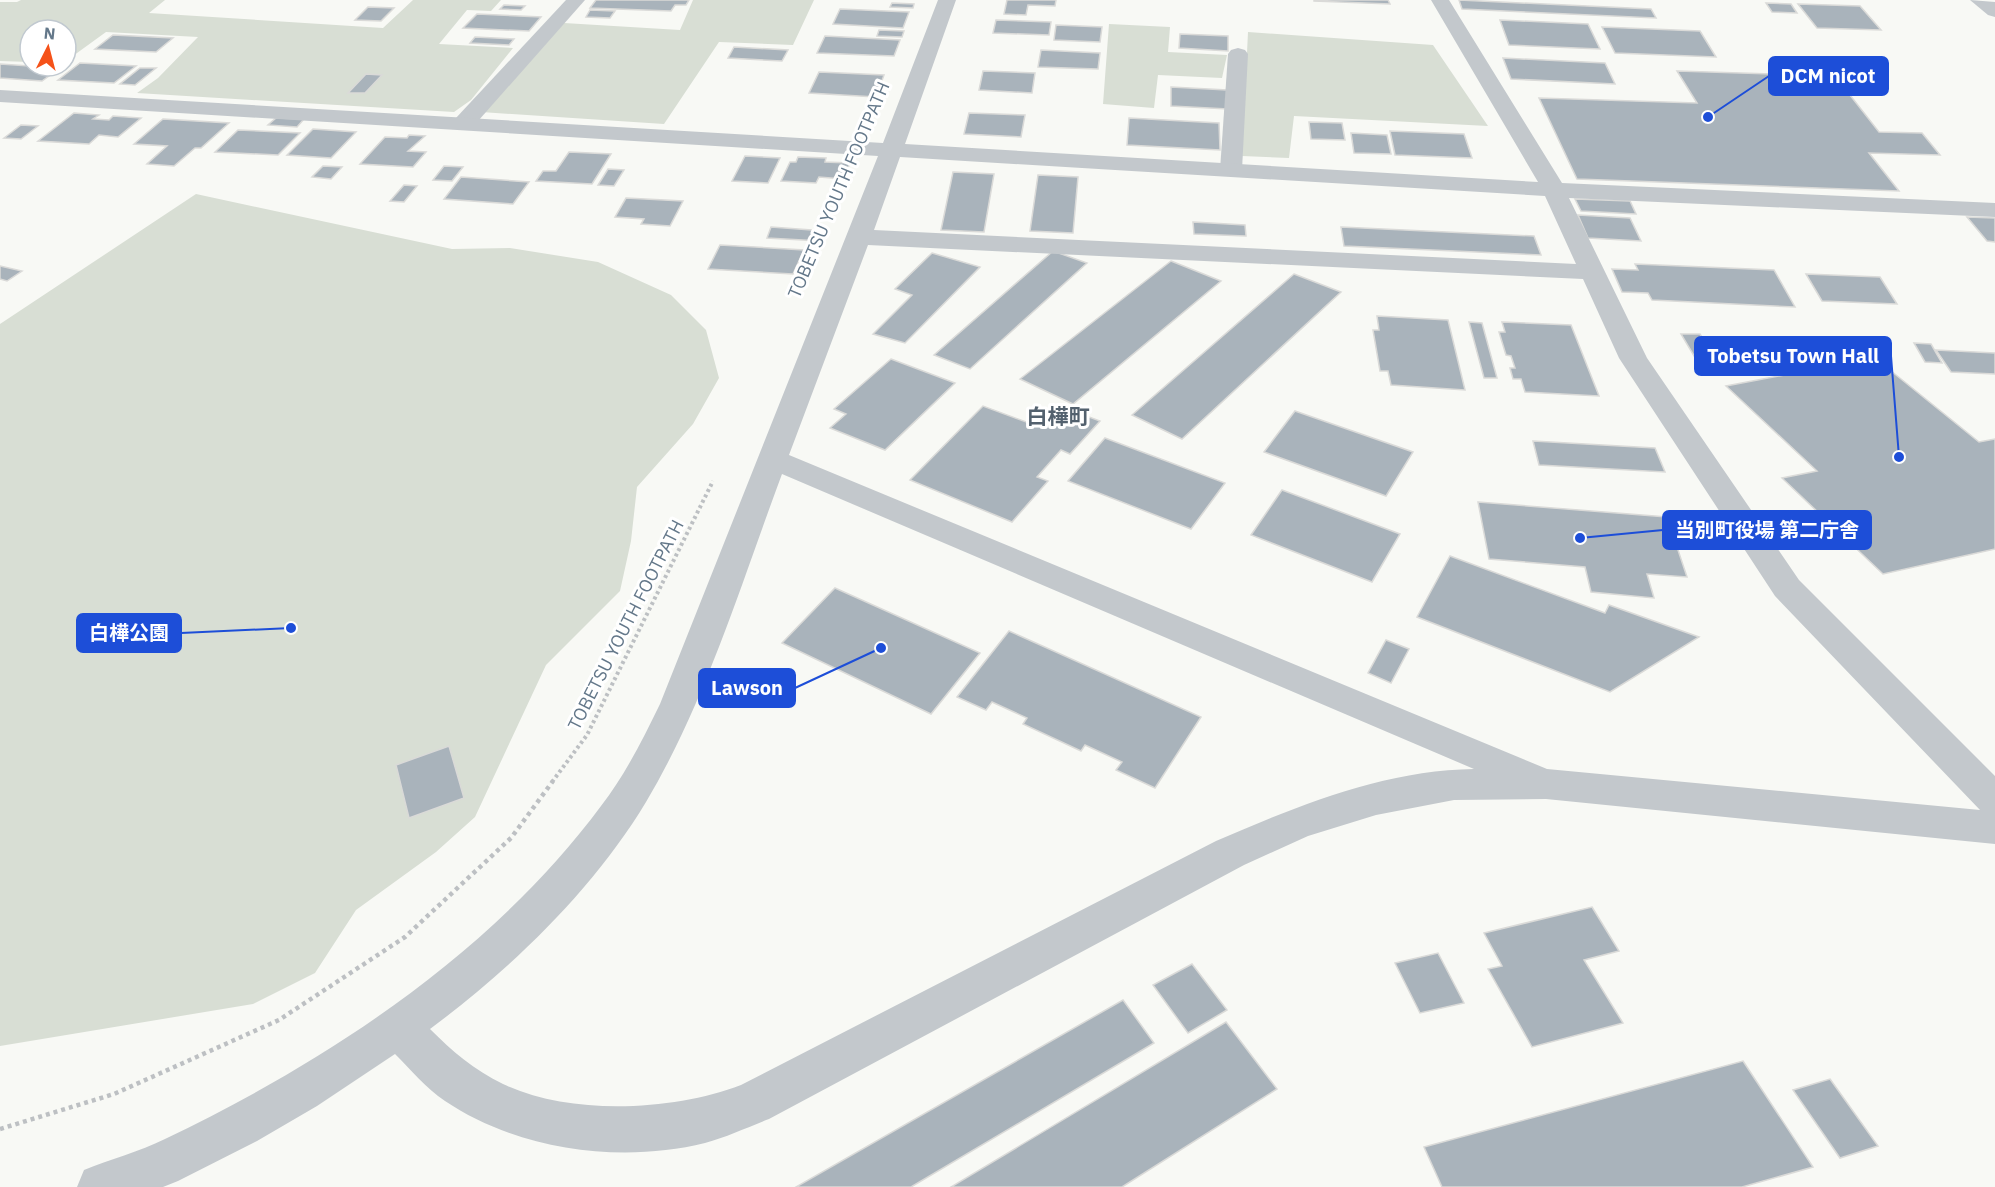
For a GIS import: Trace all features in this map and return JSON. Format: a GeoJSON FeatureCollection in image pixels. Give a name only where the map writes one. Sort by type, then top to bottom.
{"type":"FeatureCollection","features":[{"type":"Feature","properties":{"kind":"street"},"geometry":{"type":"LineString","coordinates":[[463,124],[576,0]]}},
{"type":"Feature","properties":{"kind":"street"},"geometry":{"type":"LineString","coordinates":[[100,1187],[179,1157],[275,1106],[398,1028],[497,947],[569,875],[614,819],[647,769],[678,704],[859,237],[947,0]]}},
{"type":"Feature","properties":{"kind":"street"},"geometry":{"type":"LineString","coordinates":[[1440,0],[1554,190],[1634,358],[1787,588],[1995,801]]}},
{"type":"Feature","properties":{"kind":"street"},"geometry":{"type":"LineString","coordinates":[[1979,0],[1995,11]]}},
{"type":"Feature","properties":{"kind":"street"},"geometry":{"type":"LineString","coordinates":[[1231,170],[1238,54]]}},
{"type":"Feature","properties":{"kind":"street"},"geometry":{"type":"LineString","coordinates":[[0,96],[1554,190],[1995,210]]}},
{"type":"Feature","properties":{"kind":"street"},"geometry":{"type":"LineString","coordinates":[[859,237],[1593,272]]}},
{"type":"Feature","properties":{"kind":"street"},"geometry":{"type":"LineString","coordinates":[[773,459],[1546,784]]}},
{"type":"Feature","properties":{"kind":"street"},"geometry":{"type":"LineString","coordinates":[[398,1028],[462,1086],[522,1114],[580,1128],[639,1128],[698,1122],[753,1103],[1230,853],[1298,823],[1376,799],[1455,785],[1546,784],[1995,828]]}},
{"type":"Feature","properties":{"kind":"path","name":"TOBETSU YOUTH FOOTPATH"},"geometry":{"type":"LineString","coordinates":[[0,1130],[114,1094],[279,1020],[413,929],[511,838],[587,735],[716,475]]}},
{"type":"Feature","properties":{"kind":"shaded area"},"geometry":{"type":"Polygon","coordinates":[[[21,0],[165,0],[149,13],[383,28],[413,0],[501,0],[491,11],[467,10],[439,44],[513,48],[471,100],[454,112],[137,93],[158,78],[198,37],[106,32],[78,52],[78,18],[18,18],[18,62],[0,61],[0,2],[21,0]]]}},
{"type":"Feature","properties":{"kind":"shaded area"},"geometry":{"type":"Polygon","coordinates":[[[693,0],[814,0],[793,45],[719,42],[664,124],[481,112],[564,23],[680,30],[693,0]]]}},
{"type":"Feature","properties":{"kind":"shaded area"},"geometry":{"type":"Polygon","coordinates":[[[1109,24],[1170,27],[1168,52],[1227,55],[1222,78],[1158,75],[1154,108],[1103,104],[1109,24]]]}},
{"type":"Feature","properties":{"kind":"shaded area"},"geometry":{"type":"Polygon","coordinates":[[[1248,32],[1433,45],[1488,126],[1294,116],[1289,158],[1242,156],[1248,32]]]}},
{"type":"Feature","properties":{"kind":"shaded area"},"geometry":{"type":"Polygon","coordinates":[[[196,194],[452,249],[510,248],[598,262],[671,295],[706,330],[719,378],[693,424],[637,487],[631,541],[620,591],[546,665],[475,817],[436,852],[356,910],[315,973],[253,1004],[0,1046],[0,324],[196,194]]]}},
{"type":"Feature","properties":{"kind":"building"},"geometry":{"type":"Polygon","coordinates":[[[596,0],[689,0],[686,5],[675,5],[671,11],[590,8],[596,0]]]}},
{"type":"Feature","properties":{"kind":"building"},"geometry":{"type":"Polygon","coordinates":[[[1007,0],[1056,0],[1055,6],[1028,5],[1026,15],[1004,14],[1007,0]]]}},
{"type":"Feature","properties":{"kind":"building"},"geometry":{"type":"Polygon","coordinates":[[[1388,0],[1390,4],[1314,1],[1388,0]]]}},
{"type":"Feature","properties":{"kind":"building"},"geometry":{"type":"Polygon","coordinates":[[[1459,0],[1651,9],[1656,18],[1462,9],[1459,0]]]}},
{"type":"Feature","properties":{"kind":"building"},"geometry":{"type":"Polygon","coordinates":[[[892,3],[914,4],[913,8],[890,7],[892,3]]]}},
{"type":"Feature","properties":{"kind":"building"},"geometry":{"type":"Polygon","coordinates":[[[1766,3],[1791,4],[1797,13],[1772,12],[1766,3]]]}},
{"type":"Feature","properties":{"kind":"building"},"geometry":{"type":"Polygon","coordinates":[[[1798,4],[1860,6],[1881,30],[1817,28],[1798,4]]]}},
{"type":"Feature","properties":{"kind":"building"},"geometry":{"type":"Polygon","coordinates":[[[504,5],[525,6],[521,10],[500,9],[504,5]]]}},
{"type":"Feature","properties":{"kind":"building"},"geometry":{"type":"Polygon","coordinates":[[[368,7],[394,8],[381,21],[355,20],[368,7]]]}},
{"type":"Feature","properties":{"kind":"building"},"geometry":{"type":"Polygon","coordinates":[[[840,9],[909,12],[903,28],[833,24],[840,9]]]}},
{"type":"Feature","properties":{"kind":"building"},"geometry":{"type":"Polygon","coordinates":[[[590,10],[615,11],[610,18],[586,17],[590,10]]]}},
{"type":"Feature","properties":{"kind":"building"},"geometry":{"type":"Polygon","coordinates":[[[477,14],[541,17],[529,31],[463,28],[477,14]]]}},
{"type":"Feature","properties":{"kind":"building"},"geometry":{"type":"Polygon","coordinates":[[[996,20],[1051,22],[1049,35],[993,33],[996,20]]]}},
{"type":"Feature","properties":{"kind":"building"},"geometry":{"type":"Polygon","coordinates":[[[1500,20],[1588,24],[1600,49],[1509,45],[1500,20]]]}},
{"type":"Feature","properties":{"kind":"building"},"geometry":{"type":"Polygon","coordinates":[[[1056,25],[1102,27],[1100,42],[1054,40],[1056,25]]]}},
{"type":"Feature","properties":{"kind":"building"},"geometry":{"type":"Polygon","coordinates":[[[1602,27],[1700,31],[1716,57],[1615,53],[1602,27]]]}},
{"type":"Feature","properties":{"kind":"building"},"geometry":{"type":"Polygon","coordinates":[[[879,30],[904,31],[902,37],[877,36],[879,30]]]}},
{"type":"Feature","properties":{"kind":"building"},"geometry":{"type":"Polygon","coordinates":[[[1180,34],[1228,36],[1228,51],[1179,48],[1180,34]]]}},
{"type":"Feature","properties":{"kind":"building"},"geometry":{"type":"Polygon","coordinates":[[[113,35],[173,38],[156,52],[95,49],[113,35]]]}},
{"type":"Feature","properties":{"kind":"building"},"geometry":{"type":"Polygon","coordinates":[[[825,36],[900,40],[894,56],[817,53],[825,36]]]}},
{"type":"Feature","properties":{"kind":"building"},"geometry":{"type":"Polygon","coordinates":[[[475,37],[514,39],[509,45],[470,43],[475,37]]]}},
{"type":"Feature","properties":{"kind":"building"},"geometry":{"type":"Polygon","coordinates":[[[734,47],[788,50],[782,61],[728,58],[734,47]]]}},
{"type":"Feature","properties":{"kind":"building"},"geometry":{"type":"Polygon","coordinates":[[[1041,50],[1100,53],[1098,69],[1038,67],[1041,50]]]}},
{"type":"Feature","properties":{"kind":"building"},"geometry":{"type":"Polygon","coordinates":[[[1503,58],[1605,63],[1615,84],[1511,79],[1503,58]]]}},
{"type":"Feature","properties":{"kind":"building"},"geometry":{"type":"Polygon","coordinates":[[[0,64],[18,65],[18,78],[46,78],[42,81],[0,78],[0,64]]]}},
{"type":"Feature","properties":{"kind":"building"},"geometry":{"type":"Polygon","coordinates":[[[78,65],[136,66],[114,83],[58,80],[78,78],[78,65]]]}},
{"type":"Feature","properties":{"kind":"building"},"geometry":{"type":"Polygon","coordinates":[[[140,68],[156,68],[135,85],[120,84],[140,68]]]}},
{"type":"Feature","properties":{"kind":"building"},"geometry":{"type":"Polygon","coordinates":[[[983,71],[1035,73],[1032,93],[979,90],[983,71]]]}},
{"type":"Feature","properties":{"kind":"building"},"geometry":{"type":"Polygon","coordinates":[[[1677,71],[1835,76],[1879,132],[1922,133],[1940,155],[1869,153],[1899,191],[1577,179],[1539,98],[1697,103],[1677,71]]]}},
{"type":"Feature","properties":{"kind":"building"},"geometry":{"type":"Polygon","coordinates":[[[819,72],[884,75],[876,97],[809,93],[819,72]]]}},
{"type":"Feature","properties":{"kind":"building"},"geometry":{"type":"Polygon","coordinates":[[[366,74],[382,75],[365,93],[348,93],[366,74]]]}},
{"type":"Feature","properties":{"kind":"building"},"geometry":{"type":"Polygon","coordinates":[[[1171,87],[1227,90],[1228,109],[1171,106],[1171,87]]]}},
{"type":"Feature","properties":{"kind":"building"},"geometry":{"type":"Polygon","coordinates":[[[74,113],[99,115],[93,119],[109,120],[113,116],[141,118],[118,137],[99,135],[89,144],[38,141],[74,113]]]}},
{"type":"Feature","properties":{"kind":"building"},"geometry":{"type":"Polygon","coordinates":[[[969,113],[1025,115],[1021,137],[964,134],[969,113]]]}},
{"type":"Feature","properties":{"kind":"building"},"geometry":{"type":"Polygon","coordinates":[[[276,118],[304,119],[297,127],[268,125],[276,118]]]}},
{"type":"Feature","properties":{"kind":"building"},"geometry":{"type":"Polygon","coordinates":[[[1129,118],[1219,123],[1220,150],[1127,145],[1129,118]]]}},
{"type":"Feature","properties":{"kind":"building"},"geometry":{"type":"Polygon","coordinates":[[[163,119],[229,123],[201,148],[195,148],[174,166],[147,164],[167,146],[134,144],[163,119]]]}},
{"type":"Feature","properties":{"kind":"building"},"geometry":{"type":"Polygon","coordinates":[[[1309,122],[1342,123],[1345,140],[1311,139],[1309,122]]]}},
{"type":"Feature","properties":{"kind":"building"},"geometry":{"type":"Polygon","coordinates":[[[21,125],[38,126],[21,139],[4,138],[21,125]]]}},
{"type":"Feature","properties":{"kind":"building"},"geometry":{"type":"Polygon","coordinates":[[[313,129],[356,132],[331,158],[287,155],[313,129]]]}},
{"type":"Feature","properties":{"kind":"building"},"geometry":{"type":"Polygon","coordinates":[[[238,130],[300,133],[278,155],[215,152],[238,130]]]}},
{"type":"Feature","properties":{"kind":"building"},"geometry":{"type":"Polygon","coordinates":[[[1390,131],[1464,134],[1472,158],[1395,155],[1390,131]]]}},
{"type":"Feature","properties":{"kind":"building"},"geometry":{"type":"Polygon","coordinates":[[[1351,133],[1387,135],[1391,154],[1354,153],[1351,133]]]}},
{"type":"Feature","properties":{"kind":"building"},"geometry":{"type":"Polygon","coordinates":[[[409,135],[425,136],[408,151],[426,152],[413,167],[360,164],[385,137],[407,138],[409,135]]]}},
{"type":"Feature","properties":{"kind":"building"},"geometry":{"type":"Polygon","coordinates":[[[569,152],[611,154],[592,184],[536,181],[543,171],[556,171],[569,152]]]}},
{"type":"Feature","properties":{"kind":"building"},"geometry":{"type":"Polygon","coordinates":[[[745,156],[780,158],[768,183],[732,181],[745,156]]]}},
{"type":"Feature","properties":{"kind":"building"},"geometry":{"type":"Polygon","coordinates":[[[798,157],[826,158],[825,162],[850,163],[844,179],[819,177],[816,183],[781,181],[790,162],[796,162],[798,157]]]}},
{"type":"Feature","properties":{"kind":"building"},"geometry":{"type":"Polygon","coordinates":[[[323,166],[342,167],[331,179],[312,177],[323,166]]]}},
{"type":"Feature","properties":{"kind":"building"},"geometry":{"type":"Polygon","coordinates":[[[444,166],[463,167],[452,181],[433,180],[444,166]]]}},
{"type":"Feature","properties":{"kind":"building"},"geometry":{"type":"Polygon","coordinates":[[[608,169],[624,170],[614,186],[598,185],[608,169]]]}},
{"type":"Feature","properties":{"kind":"building"},"geometry":{"type":"Polygon","coordinates":[[[953,172],[994,174],[984,232],[941,230],[953,172]]]}},
{"type":"Feature","properties":{"kind":"building"},"geometry":{"type":"Polygon","coordinates":[[[1038,175],[1078,177],[1073,233],[1030,231],[1038,175]]]}},
{"type":"Feature","properties":{"kind":"building"},"geometry":{"type":"Polygon","coordinates":[[[461,177],[529,182],[513,204],[444,199],[461,177]]]}},
{"type":"Feature","properties":{"kind":"building"},"geometry":{"type":"Polygon","coordinates":[[[404,185],[417,186],[404,202],[390,201],[404,185]]]}},
{"type":"Feature","properties":{"kind":"building"},"geometry":{"type":"Polygon","coordinates":[[[626,198],[683,201],[670,226],[641,224],[644,219],[615,217],[626,198]]]}},
{"type":"Feature","properties":{"kind":"building"},"geometry":{"type":"Polygon","coordinates":[[[1575,199],[1630,201],[1636,214],[1581,211],[1575,199]]]}},
{"type":"Feature","properties":{"kind":"building"},"geometry":{"type":"Polygon","coordinates":[[[1578,215],[1630,218],[1641,241],[1588,238],[1578,215]]]}},
{"type":"Feature","properties":{"kind":"building"},"geometry":{"type":"Polygon","coordinates":[[[1967,217],[1995,218],[1995,242],[1987,241],[1967,217]]]}},
{"type":"Feature","properties":{"kind":"building"},"geometry":{"type":"Polygon","coordinates":[[[1193,222],[1245,225],[1246,236],[1194,234],[1193,222]]]}},
{"type":"Feature","properties":{"kind":"building"},"geometry":{"type":"Polygon","coordinates":[[[771,227],[825,231],[821,241],[767,238],[771,227]]]}},
{"type":"Feature","properties":{"kind":"building"},"geometry":{"type":"Polygon","coordinates":[[[1341,227],[1534,236],[1541,255],[1344,246],[1341,227]]]}},
{"type":"Feature","properties":{"kind":"building"},"geometry":{"type":"Polygon","coordinates":[[[720,245],[804,250],[793,274],[708,269],[720,245]]]}},
{"type":"Feature","properties":{"kind":"building"},"geometry":{"type":"Polygon","coordinates":[[[1053,251],[1087,263],[970,369],[934,355],[1053,251]]]}},
{"type":"Feature","properties":{"kind":"building"},"geometry":{"type":"Polygon","coordinates":[[[932,253],[980,267],[905,343],[873,334],[912,295],[895,289],[932,253]]]}},
{"type":"Feature","properties":{"kind":"building"},"geometry":{"type":"Polygon","coordinates":[[[1171,261],[1221,281],[1073,404],[1020,379],[1171,261]]]}},
{"type":"Feature","properties":{"kind":"building"},"geometry":{"type":"Polygon","coordinates":[[[1635,264],[1774,270],[1795,307],[1652,300],[1648,293],[1622,292],[1612,269],[1638,270],[1635,264]]]}},
{"type":"Feature","properties":{"kind":"building"},"geometry":{"type":"Polygon","coordinates":[[[0,266],[22,271],[7,281],[0,279],[0,266]]]}},
{"type":"Feature","properties":{"kind":"building"},"geometry":{"type":"Polygon","coordinates":[[[1294,274],[1341,292],[1182,439],[1132,415],[1294,274]]]}},
{"type":"Feature","properties":{"kind":"building"},"geometry":{"type":"Polygon","coordinates":[[[1806,274],[1880,277],[1897,304],[1822,301],[1806,274]]]}},
{"type":"Feature","properties":{"kind":"building"},"geometry":{"type":"Polygon","coordinates":[[[1377,316],[1448,320],[1465,390],[1391,385],[1388,371],[1380,371],[1373,330],[1379,330],[1377,316]]]}},
{"type":"Feature","properties":{"kind":"building"},"geometry":{"type":"Polygon","coordinates":[[[1469,322],[1482,323],[1497,378],[1484,378],[1469,322]]]}},
{"type":"Feature","properties":{"kind":"building"},"geometry":{"type":"Polygon","coordinates":[[[1502,322],[1571,325],[1599,396],[1525,392],[1521,379],[1513,379],[1510,368],[1515,368],[1511,356],[1506,355],[1499,332],[1505,332],[1502,322]]]}},
{"type":"Feature","properties":{"kind":"building"},"geometry":{"type":"Polygon","coordinates":[[[1681,334],[1700,334],[1723,371],[1703,371],[1681,334]]]}},
{"type":"Feature","properties":{"kind":"building"},"geometry":{"type":"Polygon","coordinates":[[[1914,343],[1931,344],[1942,363],[1925,362],[1914,343]]]}},
{"type":"Feature","properties":{"kind":"building"},"geometry":{"type":"Polygon","coordinates":[[[1936,350],[1995,353],[1995,374],[1951,372],[1936,350]]]}},
{"type":"Feature","properties":{"kind":"building"},"geometry":{"type":"Polygon","coordinates":[[[1875,358],[1979,442],[1995,439],[1995,549],[1883,574],[1782,478],[1817,471],[1726,386],[1875,358]]]}},
{"type":"Feature","properties":{"kind":"building"},"geometry":{"type":"Polygon","coordinates":[[[891,359],[955,383],[885,450],[830,428],[846,414],[834,409],[891,359]]]}},
{"type":"Feature","properties":{"kind":"building"},"geometry":{"type":"Polygon","coordinates":[[[1057,405],[1100,421],[1070,454],[1061,450],[1037,477],[1048,481],[1012,522],[910,480],[983,406],[1037,426],[1057,405]]]}},
{"type":"Feature","properties":{"kind":"building"},"geometry":{"type":"Polygon","coordinates":[[[1295,411],[1413,452],[1386,496],[1264,452],[1295,411]]]}},
{"type":"Feature","properties":{"kind":"building"},"geometry":{"type":"Polygon","coordinates":[[[1105,438],[1225,483],[1191,529],[1068,481],[1105,438]]]}},
{"type":"Feature","properties":{"kind":"building"},"geometry":{"type":"Polygon","coordinates":[[[1533,441],[1655,448],[1665,472],[1539,465],[1533,441]]]}},
{"type":"Feature","properties":{"kind":"building"},"geometry":{"type":"Polygon","coordinates":[[[1282,490],[1400,534],[1372,582],[1251,535],[1282,490]]]}},
{"type":"Feature","properties":{"kind":"building"},"geometry":{"type":"Polygon","coordinates":[[[1478,502],[1667,517],[1687,577],[1647,574],[1654,598],[1591,592],[1585,567],[1489,559],[1478,502]]]}},
{"type":"Feature","properties":{"kind":"building"},"geometry":{"type":"Polygon","coordinates":[[[1450,556],[1605,613],[1609,605],[1699,637],[1610,692],[1417,617],[1450,556]]]}},
{"type":"Feature","properties":{"kind":"building"},"geometry":{"type":"Polygon","coordinates":[[[835,588],[980,653],[931,714],[782,643],[835,588]]]}},
{"type":"Feature","properties":{"kind":"building"},"geometry":{"type":"Polygon","coordinates":[[[1009,631],[1201,717],[1155,788],[1116,770],[1122,762],[1085,745],[1081,751],[1023,724],[1027,718],[992,702],[986,710],[957,697],[1009,631]]]}},
{"type":"Feature","properties":{"kind":"building"},"geometry":{"type":"Polygon","coordinates":[[[1386,640],[1409,649],[1391,683],[1368,673],[1386,640]]]}},
{"type":"Feature","properties":{"kind":"building"},"geometry":{"type":"Polygon","coordinates":[[[449,746],[464,798],[409,818],[396,765],[449,746]]]}},
{"type":"Feature","properties":{"kind":"building"},"geometry":{"type":"Polygon","coordinates":[[[1592,907],[1619,951],[1584,960],[1623,1023],[1532,1047],[1488,969],[1502,966],[1484,933],[1592,907]]]}},
{"type":"Feature","properties":{"kind":"building"},"geometry":{"type":"Polygon","coordinates":[[[1438,953],[1464,1003],[1420,1013],[1395,963],[1438,953]]]}},
{"type":"Feature","properties":{"kind":"building"},"geometry":{"type":"Polygon","coordinates":[[[1192,964],[1227,1010],[1188,1033],[1153,985],[1192,964]]]}},
{"type":"Feature","properties":{"kind":"building"},"geometry":{"type":"Polygon","coordinates":[[[1123,1000],[1154,1043],[911,1187],[796,1187],[1123,1000]]]}},
{"type":"Feature","properties":{"kind":"building"},"geometry":{"type":"Polygon","coordinates":[[[1226,1022],[1277,1089],[1122,1187],[951,1187],[1226,1022]]]}},
{"type":"Feature","properties":{"kind":"building"},"geometry":{"type":"Polygon","coordinates":[[[1743,1061],[1813,1167],[1742,1187],[1442,1187],[1424,1147],[1743,1061]]]}},
{"type":"Feature","properties":{"kind":"building"},"geometry":{"type":"Polygon","coordinates":[[[1830,1079],[1878,1146],[1840,1158],[1793,1090],[1830,1079]]]}},
{"type":"Feature","properties":{"kind":"place","name":"DCM nicot"},"geometry":{"type":"Point","coordinates":[1708,117]}},
{"type":"Feature","properties":{"kind":"place","name":"Tobetsu Town Hall"},"geometry":{"type":"Point","coordinates":[1899,457]}},
{"type":"Feature","properties":{"kind":"place","name":"当別町役場 第二庁舎"},"geometry":{"type":"Point","coordinates":[1580,538]}},
{"type":"Feature","properties":{"kind":"place","name":"白樺公園"},"geometry":{"type":"Point","coordinates":[291,628]}},
{"type":"Feature","properties":{"kind":"place","name":"Lawson"},"geometry":{"type":"Point","coordinates":[881,648]}},
{"type":"Feature","properties":{"kind":"district","name":"白樺町"},"geometry":{"type":"Point","coordinates":[1058,417]}}]}
